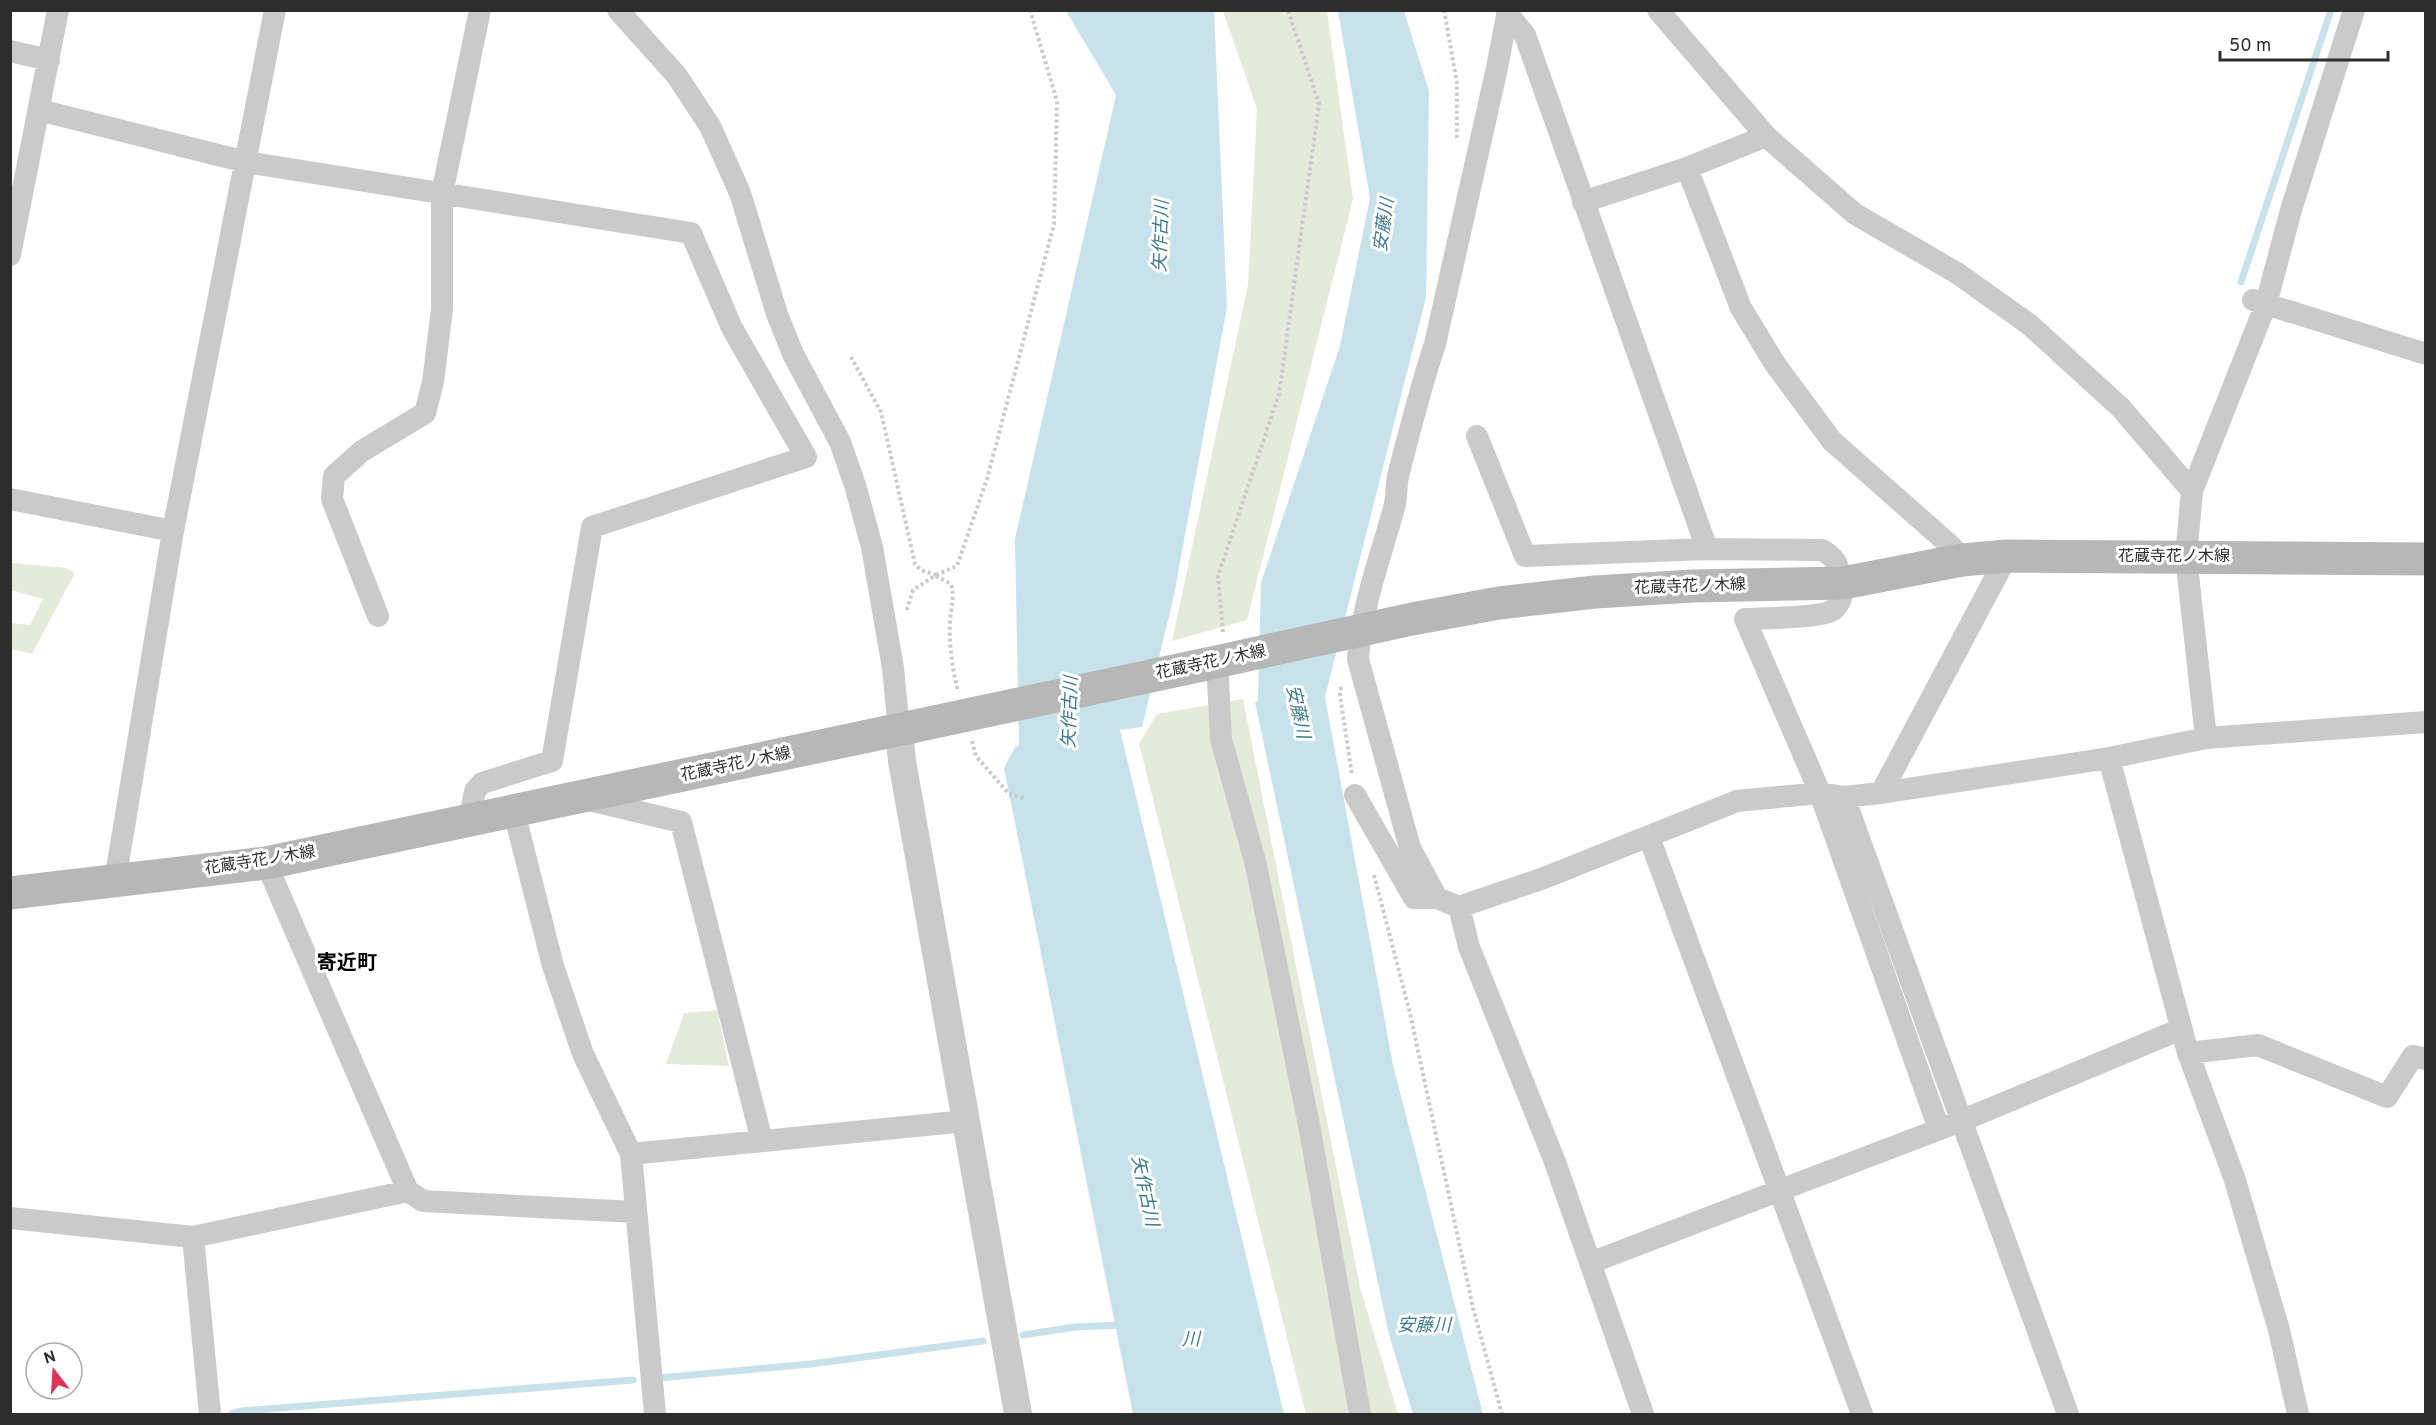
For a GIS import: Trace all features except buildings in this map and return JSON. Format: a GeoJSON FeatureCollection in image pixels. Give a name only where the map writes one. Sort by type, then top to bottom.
{"type":"FeatureCollection","features":[{"type":"Feature","properties":{"kind":"main road","name":"花蔵寺花ノ木線"},"geometry":{"type":"LineString","coordinates":[[10,892],[266,863],[1499,603],[1595,592],[1693,586],[1843,583],[1962,560],[2007,556],[2426,559]]}},
{"type":"Feature","properties":{"kind":"street"},"geometry":{"type":"LineString","coordinates":[[10,255],[58,10]]}},
{"type":"Feature","properties":{"kind":"street"},"geometry":{"type":"LineString","coordinates":[[115,881],[173,531],[275,10]]}},
{"type":"Feature","properties":{"kind":"street"},"geometry":{"type":"LineString","coordinates":[[378,616],[332,499],[334,476],[362,451],[425,413],[432,382],[442,309],[442,194],[480,10]]}},
{"type":"Feature","properties":{"kind":"street"},"geometry":{"type":"LineString","coordinates":[[618,10],[677,76],[710,126],[740,193],[777,314],[793,354],[840,442],[855,485],[872,547],[905,728],[902,761],[1018,1414]]}},
{"type":"Feature","properties":{"kind":"street"},"geometry":{"type":"LineString","coordinates":[[1658,10],[1766,136],[1855,214],[1958,273],[2030,325],[2121,408],[2192,491]]}},
{"type":"Feature","properties":{"kind":"street"},"geometry":{"type":"LineString","coordinates":[[2206,738],[2186,557],[2192,491],[2291,210],[2354,10]]}},
{"type":"Feature","properties":{"kind":"street"},"geometry":{"type":"LineString","coordinates":[[1507,12],[1526,35],[1707,549]]}},
{"type":"Feature","properties":{"kind":"street"},"geometry":{"type":"LineString","coordinates":[[1437,898],[1410,848],[1358,659],[1353,632],[1396,501],[1398,475],[1421,385],[1435,344],[1495,80],[1507,12]]}},
{"type":"Feature","properties":{"kind":"street"},"geometry":{"type":"LineString","coordinates":[[10,51],[49,60]]}},
{"type":"Feature","properties":{"kind":"street"},"geometry":{"type":"LineString","coordinates":[[39,110],[246,162],[691,233],[732,328],[806,457],[592,527],[552,761],[483,783],[475,791],[469,822]]}},
{"type":"Feature","properties":{"kind":"street"},"geometry":{"type":"LineString","coordinates":[[1583,202],[1687,168],[1766,136]]}},
{"type":"Feature","properties":{"kind":"street"},"geometry":{"type":"LineString","coordinates":[[1687,168],[1741,308],[1774,364],[1832,441],[1952,547],[1962,560]]}},
{"type":"Feature","properties":{"kind":"street"},"geometry":{"type":"LineString","coordinates":[[2259,302],[2426,354]]}},
{"type":"Feature","properties":{"kind":"street"},"geometry":{"type":"LineString","coordinates":[[1477,436],[1524,556],[1707,549],[1822,550],[1831,554],[1837,562],[1843,583],[1842,595],[1833,610],[1820,615],[1745,619],[1820,793],[1939,1129]]}},
{"type":"Feature","properties":{"kind":"street"},"geometry":{"type":"LineString","coordinates":[[10,499],[173,531]]}},
{"type":"Feature","properties":{"kind":"street"},"geometry":{"type":"LineString","coordinates":[[1881,793],[2007,556]]}},
{"type":"Feature","properties":{"kind":"street"},"geometry":{"type":"LineString","coordinates":[[1217,662],[1221,739],[1256,865],[1309,1125],[1360,1414]]}},
{"type":"Feature","properties":{"kind":"street"},"geometry":{"type":"LineString","coordinates":[[1355,795],[1414,898],[1437,898],[1459,907],[1544,878],[1737,801],[1820,793],[1844,797],[1881,793],[2109,758],[2206,738],[2426,722]]}},
{"type":"Feature","properties":{"kind":"street"},"geometry":{"type":"LineString","coordinates":[[2109,758],[2181,1029],[2234,1177],[2279,1330],[2298,1414]]}},
{"type":"Feature","properties":{"kind":"street"},"geometry":{"type":"LineString","coordinates":[[1844,797],[2068,1414]]}},
{"type":"Feature","properties":{"kind":"street"},"geometry":{"type":"LineString","coordinates":[[580,798],[681,822],[762,1141]]}},
{"type":"Feature","properties":{"kind":"street"},"geometry":{"type":"LineString","coordinates":[[514,812],[554,966],[579,1043],[631,1154],[655,1414]]}},
{"type":"Feature","properties":{"kind":"street"},"geometry":{"type":"LineString","coordinates":[[1648,837],[1862,1414]]}},
{"type":"Feature","properties":{"kind":"street"},"geometry":{"type":"LineString","coordinates":[[266,863],[408,1191],[423,1201],[635,1212]]}},
{"type":"Feature","properties":{"kind":"street"},"geometry":{"type":"LineString","coordinates":[[1459,907],[1469,947],[1555,1162],[1643,1414]]}},
{"type":"Feature","properties":{"kind":"street"},"geometry":{"type":"LineString","coordinates":[[1590,1263],[1961,1121],[2181,1029]]}},
{"type":"Feature","properties":{"kind":"street"},"geometry":{"type":"LineString","coordinates":[[2188,1053],[2258,1045],[2387,1097],[2412,1056],[2426,1059]]}},
{"type":"Feature","properties":{"kind":"street"},"geometry":{"type":"LineString","coordinates":[[631,1154],[966,1122]]}},
{"type":"Feature","properties":{"kind":"street"},"geometry":{"type":"LineString","coordinates":[[10,1218],[193,1237],[408,1191]]}},
{"type":"Feature","properties":{"kind":"street"},"geometry":{"type":"LineString","coordinates":[[193,1237],[210,1414]]}},
{"type":"Feature","properties":{"kind":"path"},"geometry":{"type":"LineString","coordinates":[[904,623],[914,590],[936,575],[957,566],[987,479],[1054,224],[1057,101],[1030,10]]}},
{"type":"Feature","properties":{"kind":"path"},"geometry":{"type":"LineString","coordinates":[[1217,662],[1218,576],[1279,394],[1318,104],[1288,10]]}},
{"type":"Feature","properties":{"kind":"path"},"geometry":{"type":"LineString","coordinates":[[1444,10],[1457,83],[1457,148]]}},
{"type":"Feature","properties":{"kind":"path"},"geometry":{"type":"LineString","coordinates":[[851,357],[881,411],[915,564],[921,570],[936,575],[951,584],[953,591],[950,621],[952,665],[961,702]]}},
{"type":"Feature","properties":{"kind":"path"},"geometry":{"type":"LineString","coordinates":[[1341,685],[1340,695],[1355,795]]}},
{"type":"Feature","properties":{"kind":"path"},"geometry":{"type":"LineString","coordinates":[[971,736],[976,756],[1009,794],[1027,799]]}},
{"type":"Feature","properties":{"kind":"path"},"geometry":{"type":"LineString","coordinates":[[1372,866],[1410,1012],[1473,1308],[1502,1414]]}},
{"type":"Feature","properties":{"kind":"shaded area"},"geometry":{"type":"Polygon","coordinates":[[[1223,11],[1327,11],[1353,199],[1247,620],[1172,641],[1248,285],[1257,109],[1223,11]]]}},
{"type":"Feature","properties":{"kind":"shaded area"},"geometry":{"type":"Polygon","coordinates":[[[11,563],[66,568],[75,573],[32,654],[11,649],[11,623],[30,625],[43,599],[11,590],[11,563]]]}},
{"type":"Feature","properties":{"kind":"shaded area"},"geometry":{"type":"Polygon","coordinates":[[[1243,699],[1360,1287],[1398,1414],[1306,1414],[1139,743],[1157,714],[1243,699]]]}},
{"type":"Feature","properties":{"kind":"shaded area"},"geometry":{"type":"Polygon","coordinates":[[[717,1010],[729,1066],[666,1064],[684,1013],[717,1010]]]}},
{"type":"Feature","properties":{"kind":"water"},"geometry":{"type":"Polygon","coordinates":[[[1066,11],[1214,11],[1227,307],[1173,600],[1142,727],[1120,730],[1284,1414],[1133,1414],[1004,768],[1015,747],[1019,746],[1015,539],[1116,95],[1066,11]]]}},
{"type":"Feature","properties":{"kind":"water","name":"安藤川"},"geometry":{"type":"Polygon","coordinates":[[[1338,11],[1404,11],[1429,91],[1426,297],[1325,697],[1393,1065],[1483,1414],[1413,1414],[1389,1335],[1255,702],[1258,701],[1261,583],[1340,346],[1370,198],[1338,11]]]}},
{"type":"Feature","properties":{"kind":"waterway"},"geometry":{"type":"LineString","coordinates":[[2241,282],[2331,10]]}},
{"type":"Feature","properties":{"kind":"waterway"},"geometry":{"type":"LineString","coordinates":[[1023,1335],[1075,1327],[1122,1325]]}},
{"type":"Feature","properties":{"kind":"waterway"},"geometry":{"type":"LineString","coordinates":[[659,1378],[811,1364],[983,1341]]}},
{"type":"Feature","properties":{"kind":"waterway"},"geometry":{"type":"LineString","coordinates":[[231,1414],[241,1411],[633,1380]]}},
{"type":"Feature","properties":{"kind":"district","name":"寄近町"},"geometry":{"type":"Point","coordinates":[347,964]}},
{"type":"Feature","properties":{"kind":"water label","name":"矢作古川"},"geometry":{"type":"Point","coordinates":[1162,236]}},
{"type":"Feature","properties":{"kind":"water label","name":"矢作古川"},"geometry":{"type":"Point","coordinates":[1071,712]}},
{"type":"Feature","properties":{"kind":"water label","name":"矢作古川"},"geometry":{"type":"Point","coordinates":[1144,1191]}},
{"type":"Feature","properties":{"kind":"water label","name":"川"},"geometry":{"type":"Point","coordinates":[1191,1340]}}]}
